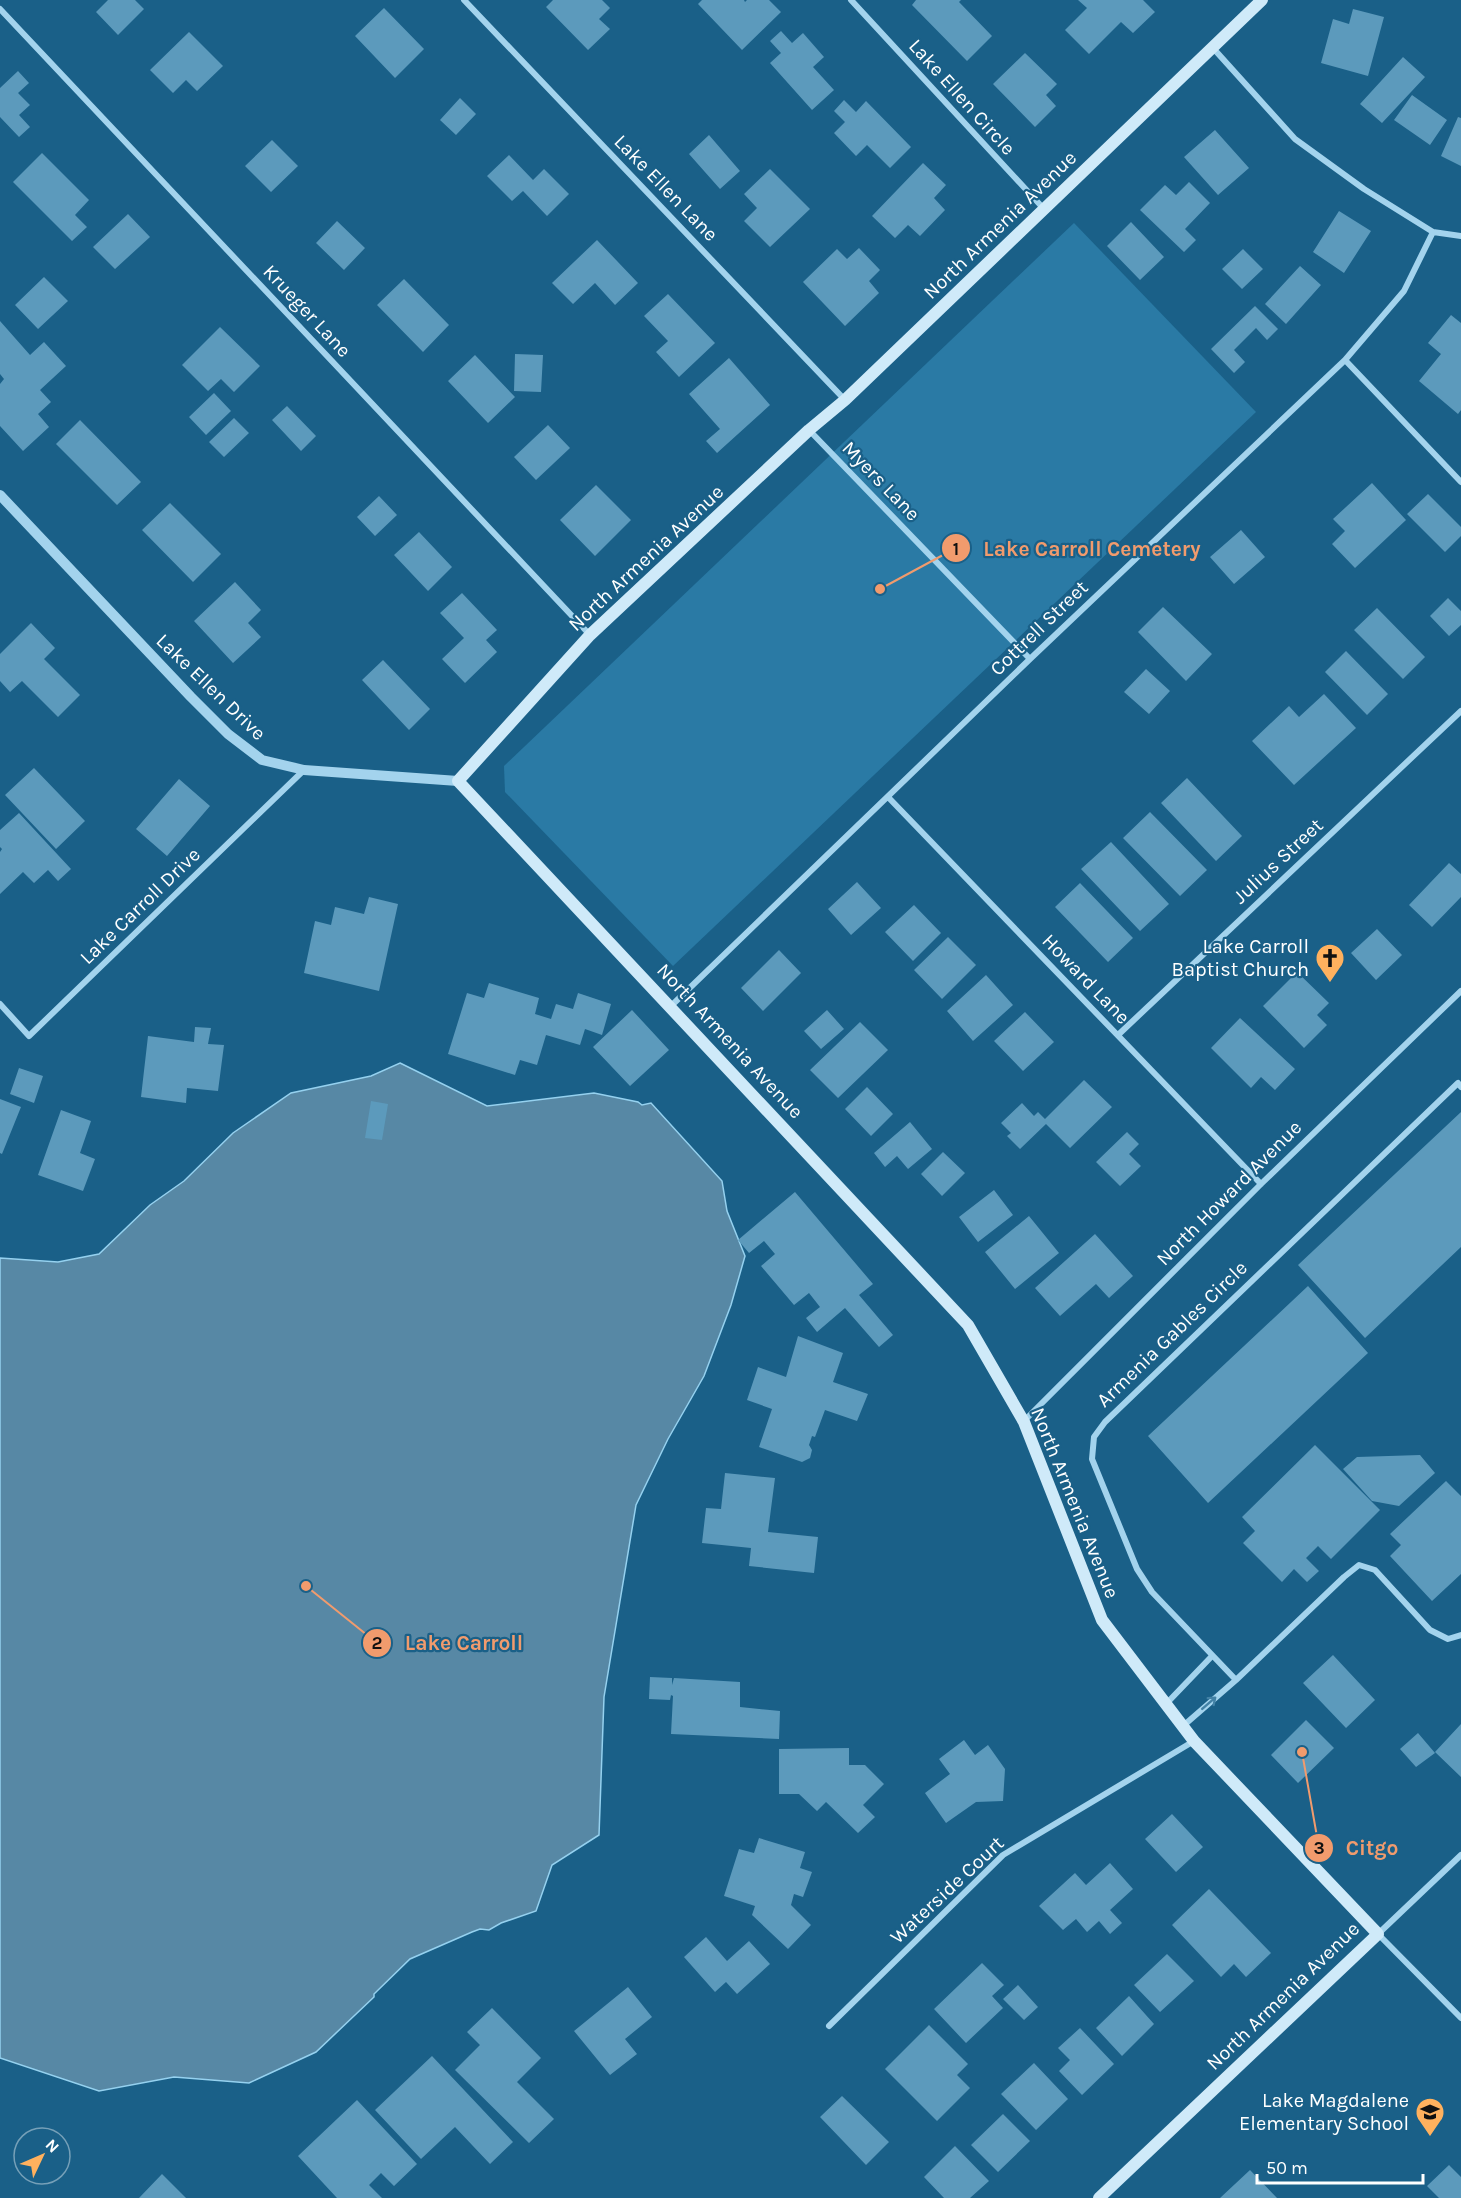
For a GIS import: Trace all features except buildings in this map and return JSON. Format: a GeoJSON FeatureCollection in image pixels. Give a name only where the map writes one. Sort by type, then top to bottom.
{"type":"FeatureCollection","features":[{"type":"Feature","properties":{"kind":"main road","name":"North Armenia Avenue"},"geometry":{"type":"LineString","coordinates":[[1099,2198],[1378,1934],[1194,1742],[1102,1620],[1024,1422],[968,1325],[458,781],[590,635],[809,430],[845,400],[1262,0]]}},
{"type":"Feature","properties":{"kind":"street","name":"Lake Ellen Lane"},"geometry":{"type":"LineString","coordinates":[[464,0],[845,400]]}},
{"type":"Feature","properties":{"kind":"street","name":"Lake Ellen Circle"},"geometry":{"type":"LineString","coordinates":[[851,0],[1044,210]]}},
{"type":"Feature","properties":{"kind":"street"},"geometry":{"type":"LineString","coordinates":[[856,6],[862,0]]}},
{"type":"Feature","properties":{"kind":"street","name":"Krueger Lane"},"geometry":{"type":"LineString","coordinates":[[0,9],[590,635]]}},
{"type":"Feature","properties":{"kind":"street"},"geometry":{"type":"LineString","coordinates":[[1213,48],[1295,139],[1364,189],[1433,232],[1461,236]]}},
{"type":"Feature","properties":{"kind":"street","name":"Cottrell Street"},"geometry":{"type":"LineString","coordinates":[[671,1006],[1030,659],[1345,360],[1404,291],[1433,232]]}},
{"type":"Feature","properties":{"kind":"street"},"geometry":{"type":"LineString","coordinates":[[1345,360],[1461,482]]}},
{"type":"Feature","properties":{"kind":"street","name":"Myers Lane"},"geometry":{"type":"LineString","coordinates":[[809,430],[1030,659]]}},
{"type":"Feature","properties":{"kind":"street","name":"Lake Ellen Drive"},"geometry":{"type":"LineString","coordinates":[[0,495],[191,697],[228,734],[262,760],[304,770],[458,781]]}},
{"type":"Feature","properties":{"kind":"street","name":"Julius Street"},"geometry":{"type":"LineString","coordinates":[[1118,1035],[1461,711]]}},
{"type":"Feature","properties":{"kind":"street","name":"Lake Carroll Drive"},"geometry":{"type":"LineString","coordinates":[[0,1004],[29,1036],[304,770]]}},
{"type":"Feature","properties":{"kind":"street","name":"Howard Lane"},"geometry":{"type":"LineString","coordinates":[[888,798],[1261,1184]]}},
{"type":"Feature","properties":{"kind":"street","name":"North Howard Avenue"},"geometry":{"type":"LineString","coordinates":[[1024,1422],[1261,1184],[1461,992]]}},
{"type":"Feature","properties":{"kind":"street","name":"Armenia Gables Circle"},"geometry":{"type":"LineString","coordinates":[[1236,1680],[1152,1592],[1137,1569],[1092,1460],[1094,1437],[1105,1422],[1458,1083],[1461,1087]]}},
{"type":"Feature","properties":{"kind":"street"},"geometry":{"type":"LineString","coordinates":[[1182,1726],[1236,1680],[1359,1565],[1375,1570],[1430,1630],[1448,1639],[1461,1635]]}},
{"type":"Feature","properties":{"kind":"street"},"geometry":{"type":"LineString","coordinates":[[1166,1704],[1212,1656]]}},
{"type":"Feature","properties":{"kind":"street","name":"Waterside Court"},"geometry":{"type":"LineString","coordinates":[[829,2026],[1003,1855],[1194,1742]]}},
{"type":"Feature","properties":{"kind":"street"},"geometry":{"type":"LineString","coordinates":[[1461,1855],[1378,1934],[1461,2018]]}},
{"type":"Feature","properties":{"kind":"shaded area"},"geometry":{"type":"Polygon","coordinates":[[[1074,223],[1256,412],[673,966],[505,792],[504,766],[1074,223]]]}},
{"type":"Feature","properties":{"kind":"shaded area"},"geometry":{"type":"Polygon","coordinates":[[[400,1063],[487,1106],[594,1093],[638,1102],[642,1105],[651,1103],[722,1181],[727,1211],[745,1256],[731,1305],[704,1376],[668,1439],[636,1505],[604,1697],[599,1835],[552,1865],[536,1911],[501,1923],[489,1930],[480,1929],[472,1932],[410,1959],[316,2052],[249,2083],[174,2077],[99,2091],[0,2058],[0,1258],[58,1262],[99,1254],[150,1205],[184,1181],[233,1133],[291,1093],[371,1076],[400,1063]]]}},
{"type":"Feature","properties":{"kind":"place","name":"Lake Carroll Cemetery"},"geometry":{"type":"Point","coordinates":[880,589]}},
{"type":"Feature","properties":{"kind":"place","name":"Lake Carroll Baptist Church"},"geometry":{"type":"Point","coordinates":[1330,984]}},
{"type":"Feature","properties":{"kind":"place","name":"Lake Carroll"},"geometry":{"type":"Point","coordinates":[306,1586]}},
{"type":"Feature","properties":{"kind":"place","name":"Citgo"},"geometry":{"type":"Point","coordinates":[1302,1752]}},
{"type":"Feature","properties":{"kind":"place","name":"Lake Magdalene Elementary School"},"geometry":{"type":"Point","coordinates":[1430,2138]}}]}
